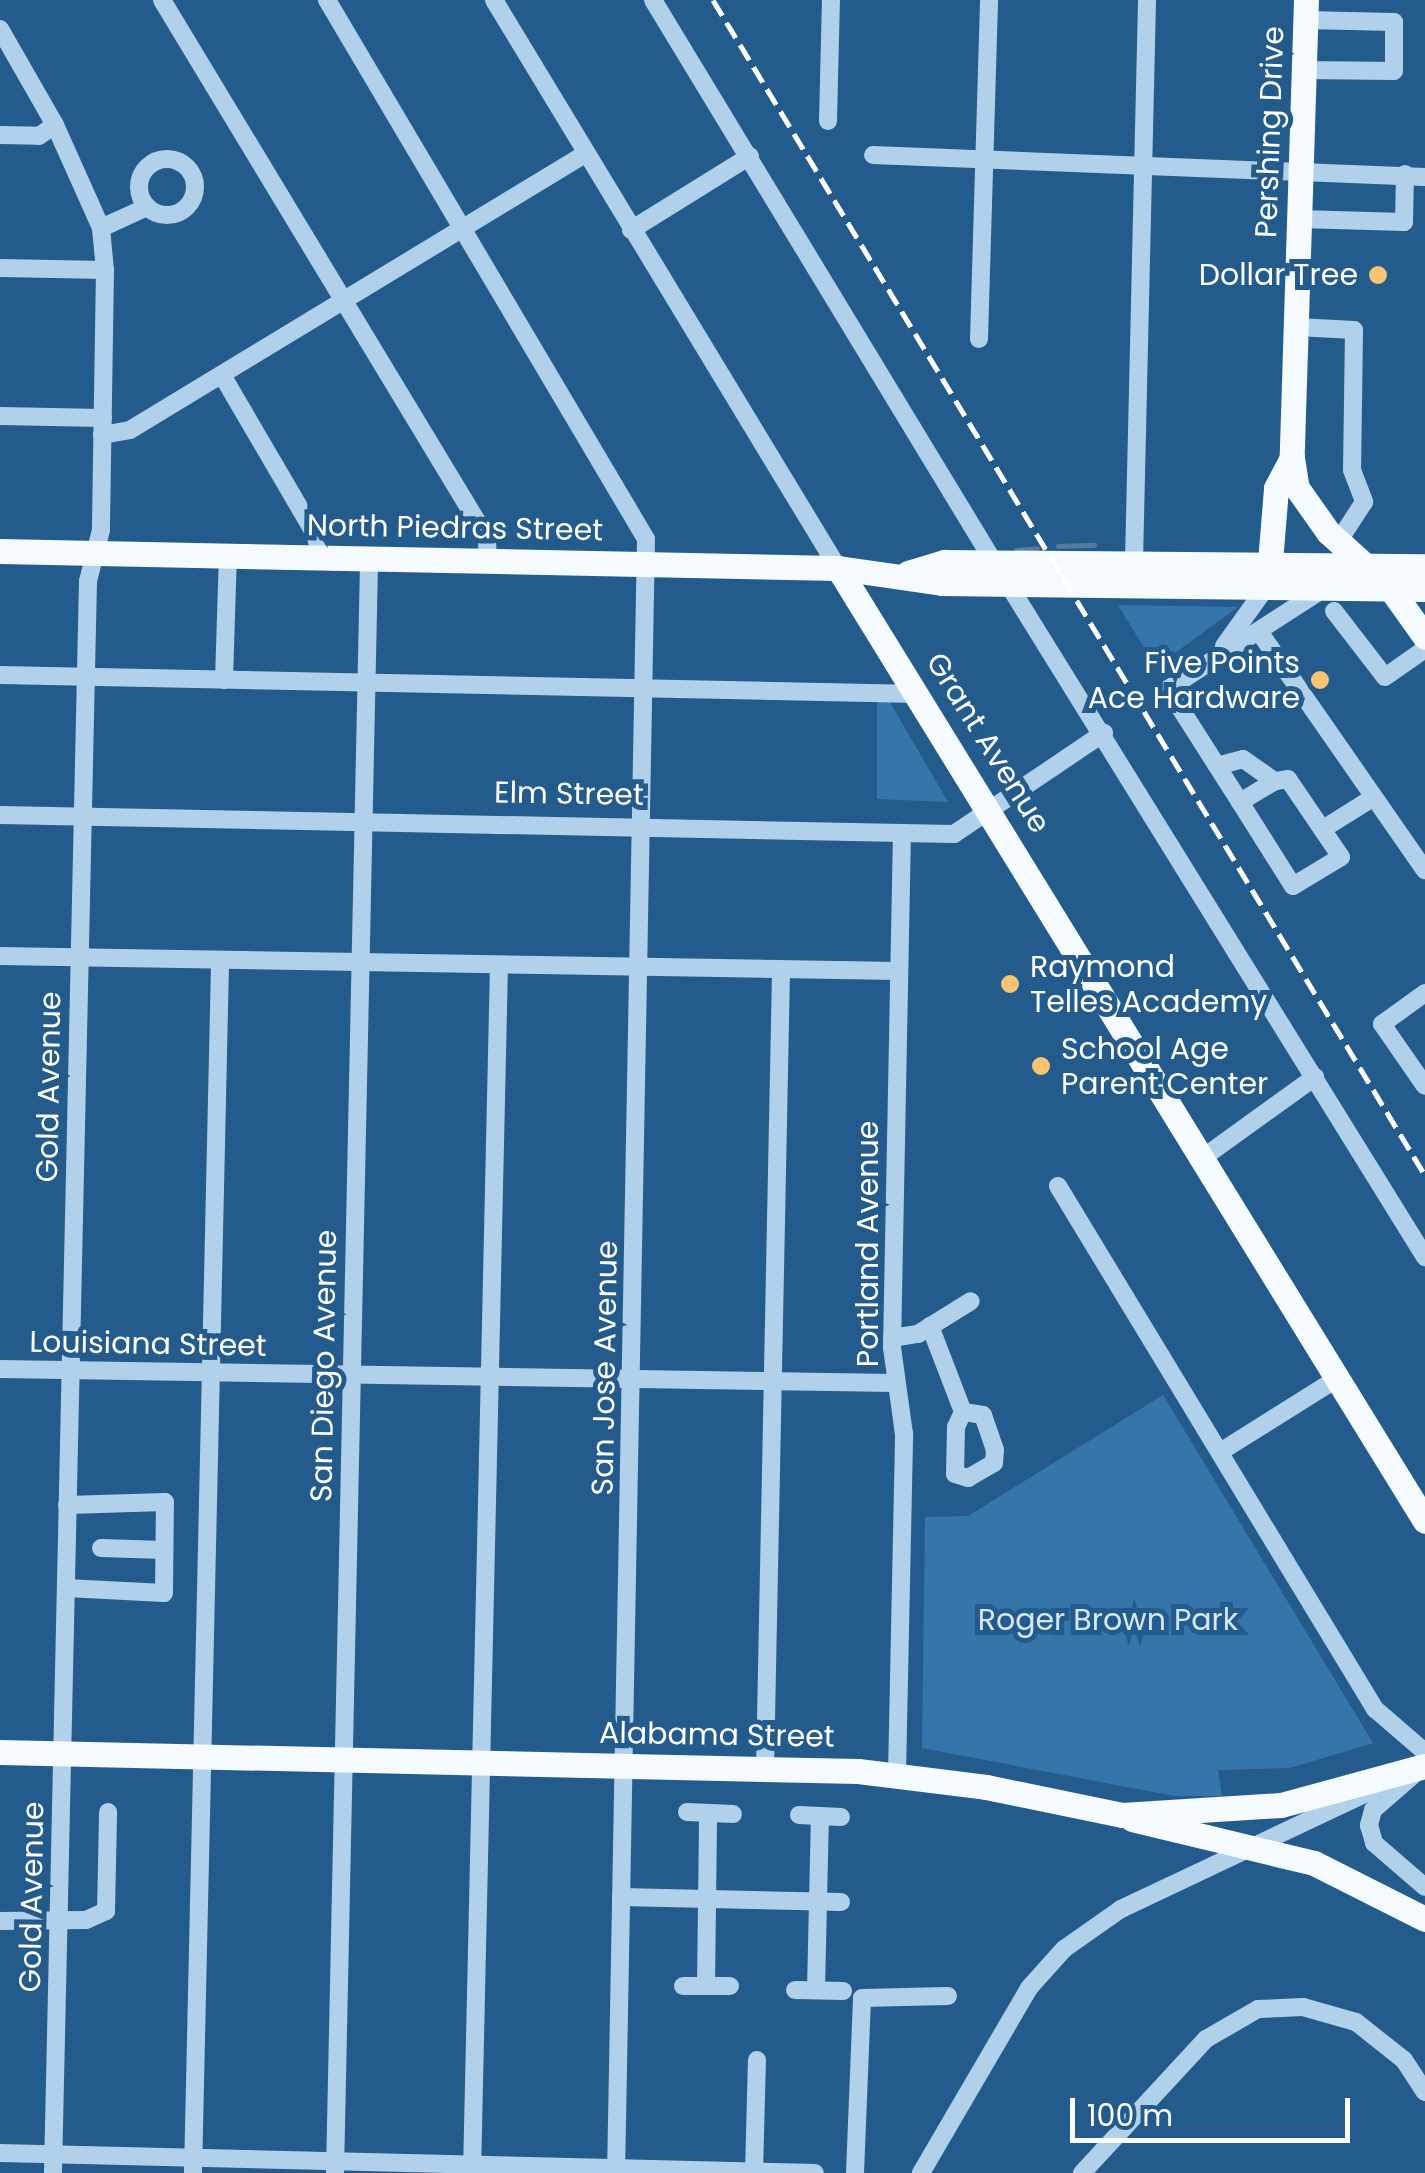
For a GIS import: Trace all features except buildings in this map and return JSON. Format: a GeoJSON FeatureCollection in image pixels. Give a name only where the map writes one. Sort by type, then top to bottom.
{"type":"FeatureCollection","features":[{"type":"Feature","properties":{"kind":"main road","name":"Pershing Drive"},"geometry":{"type":"LineString","coordinates":[[1306,10],[1292,458],[1306,504],[1338,542],[1390,588],[1425,637]]}},
{"type":"Feature","properties":{"kind":"main road"},"geometry":{"type":"LineString","coordinates":[[1269,573],[1276,488],[1292,458]]}},
{"type":"Feature","properties":{"kind":"main road","name":"North Piedras Street"},"geometry":{"type":"LineString","coordinates":[[0,551],[838,568],[908,573],[942,583],[1134,561],[1269,573],[1330,599],[1390,588],[1425,589]]}},
{"type":"Feature","properties":{"kind":"main road","name":"North Piedras Street"},"geometry":{"type":"LineString","coordinates":[[1001,574],[1269,573],[1362,563],[1425,566]]}},
{"type":"Feature","properties":{"kind":"main road","name":"Grant Avenue"},"geometry":{"type":"LineString","coordinates":[[838,568],[993,810],[1338,1378],[1418,1492],[1425,1521]]}},
{"type":"Feature","properties":{"kind":"main road","name":"Alabama Street"},"geometry":{"type":"LineString","coordinates":[[0,1752],[897,1774],[1122,1815],[1281,1805],[1424,1762]]}},
{"type":"Feature","properties":{"kind":"main road"},"geometry":{"type":"LineString","coordinates":[[1122,1815],[1355,1879],[1425,1919]]}},
{"type":"Feature","properties":{"kind":"street"},"geometry":{"type":"LineString","coordinates":[[162,0],[488,538],[488,562]]}},
{"type":"Feature","properties":{"kind":"street","name":"San Jose Avenue"},"geometry":{"type":"LineString","coordinates":[[327,0],[646,540],[616,2170]]}},
{"type":"Feature","properties":{"kind":"street","name":"Grant Avenue"},"geometry":{"type":"LineString","coordinates":[[494,0],[838,568]]}},
{"type":"Feature","properties":{"kind":"street"},"geometry":{"type":"LineString","coordinates":[[654,0],[1001,574],[1104,733],[1425,1257]]}},
{"type":"Feature","properties":{"kind":"street"},"geometry":{"type":"LineString","coordinates":[[828,121],[831,0]]}},
{"type":"Feature","properties":{"kind":"street"},"geometry":{"type":"LineString","coordinates":[[979,339],[989,0]]}},
{"type":"Feature","properties":{"kind":"street"},"geometry":{"type":"LineString","coordinates":[[1134,561],[1147,0]]}},
{"type":"Feature","properties":{"kind":"street"},"geometry":{"type":"LineString","coordinates":[[1304,70],[1394,71],[1394,22],[1306,10]]}},
{"type":"Feature","properties":{"kind":"street","name":"Gold Avenue"},"geometry":{"type":"LineString","coordinates":[[0,29],[56,126],[100,228],[106,270],[101,530],[93,552],[85,677],[53,2163]]}},
{"type":"Feature","properties":{"kind":"street"},"geometry":{"type":"LineString","coordinates":[[0,135],[39,136],[56,126]]}},
{"type":"Feature","properties":{"kind":"street"},"geometry":{"type":"LineString","coordinates":[[0,416],[130,430],[585,154]]}},
{"type":"Feature","properties":{"kind":"street"},"geometry":{"type":"LineString","coordinates":[[872,155],[1301,168],[1425,177]]}},
{"type":"Feature","properties":{"kind":"street"},"geometry":{"type":"LineString","coordinates":[[631,230],[750,156]]}},
{"type":"Feature","properties":{"kind":"street"},"geometry":{"type":"LineString","coordinates":[[1300,219],[1404,222],[1404,174]]}},
{"type":"Feature","properties":{"kind":"street"},"geometry":{"type":"LineString","coordinates":[[100,228],[147,206]]}},
{"type":"Feature","properties":{"kind":"street"},"geometry":{"type":"LineString","coordinates":[[0,268],[106,270]]}},
{"type":"Feature","properties":{"kind":"street"},"geometry":{"type":"LineString","coordinates":[[1297,328],[1354,330],[1352,470],[1364,502],[1338,542]]}},
{"type":"Feature","properties":{"kind":"street"},"geometry":{"type":"LineString","coordinates":[[222,375],[315,534],[320,557]]}},
{"type":"Feature","properties":{"kind":"street"},"geometry":{"type":"LineString","coordinates":[[224,680],[228,555]]}},
{"type":"Feature","properties":{"kind":"street","name":"San Diego Avenue"},"geometry":{"type":"LineString","coordinates":[[335,2167],[369,560]]}},
{"type":"Feature","properties":{"kind":"street"},"geometry":{"type":"LineString","coordinates":[[1214,657],[1269,573]]}},
{"type":"Feature","properties":{"kind":"street"},"geometry":{"type":"LineString","coordinates":[[1240,802],[1275,781],[1288,779],[1341,858],[1293,886],[1168,688],[1214,657],[1330,599],[1385,677],[1425,649]]}},
{"type":"Feature","properties":{"kind":"street"},"geometry":{"type":"LineString","coordinates":[[1260,632],[1425,870]]}},
{"type":"Feature","properties":{"kind":"street"},"geometry":{"type":"LineString","coordinates":[[0,675],[918,694]]}},
{"type":"Feature","properties":{"kind":"street","name":"Elm Street"},"geometry":{"type":"LineString","coordinates":[[0,815],[964,832],[1104,733]]}},
{"type":"Feature","properties":{"kind":"street"},"geometry":{"type":"LineString","coordinates":[[1217,766],[1243,760],[1275,781]]}},
{"type":"Feature","properties":{"kind":"street"},"geometry":{"type":"LineString","coordinates":[[1323,830],[1374,797]]}},
{"type":"Feature","properties":{"kind":"street","name":"Portland Avenue"},"geometry":{"type":"LineString","coordinates":[[897,1774],[904,1434],[892,1338],[902,833]]}},
{"type":"Feature","properties":{"kind":"street"},"geometry":{"type":"LineString","coordinates":[[0,956],[899,972]]}},
{"type":"Feature","properties":{"kind":"street"},"geometry":{"type":"LineString","coordinates":[[193,2165],[220,960]]}},
{"type":"Feature","properties":{"kind":"street"},"geometry":{"type":"LineString","coordinates":[[473,2168],[500,965]]}},
{"type":"Feature","properties":{"kind":"street"},"geometry":{"type":"LineString","coordinates":[[765,1769],[781,970]]}},
{"type":"Feature","properties":{"kind":"street"},"geometry":{"type":"LineString","coordinates":[[1425,993],[1382,1024],[1425,1086]]}},
{"type":"Feature","properties":{"kind":"street"},"geometry":{"type":"LineString","coordinates":[[1204,1156],[1316,1076]]}},
{"type":"Feature","properties":{"kind":"street"},"geometry":{"type":"LineString","coordinates":[[1058,1186],[1375,1709],[1424,1762]]}},
{"type":"Feature","properties":{"kind":"street"},"geometry":{"type":"LineString","coordinates":[[892,1338],[930,1326],[971,1301]]}},
{"type":"Feature","properties":{"kind":"street"},"geometry":{"type":"LineString","coordinates":[[930,1326],[963,1412]]}},
{"type":"Feature","properties":{"kind":"street","name":"Louisiana Street"},"geometry":{"type":"LineString","coordinates":[[0,1368],[895,1383]]}},
{"type":"Feature","properties":{"kind":"street"},"geometry":{"type":"LineString","coordinates":[[1220,1452],[1338,1378]]}},
{"type":"Feature","properties":{"kind":"street"},"geometry":{"type":"LineString","coordinates":[[66,1588],[164,1593],[165,1502],[67,1505]]}},
{"type":"Feature","properties":{"kind":"street"},"geometry":{"type":"LineString","coordinates":[[100,1548],[164,1550]]}},
{"type":"Feature","properties":{"kind":"street"},"geometry":{"type":"LineString","coordinates":[[922,2173],[1030,1988],[1064,1949],[1122,1909],[1424,1762]]}},
{"type":"Feature","properties":{"kind":"street"},"geometry":{"type":"LineString","coordinates":[[1424,1762],[1373,1810],[1368,1825],[1374,1843],[1425,1887]]}},
{"type":"Feature","properties":{"kind":"street"},"geometry":{"type":"LineString","coordinates":[[0,1921],[59,1922],[106,1912],[108,1812]]}},
{"type":"Feature","properties":{"kind":"street"},"geometry":{"type":"LineString","coordinates":[[687,1812],[733,1814]]}},
{"type":"Feature","properties":{"kind":"street"},"geometry":{"type":"LineString","coordinates":[[706,1986],[708,1813]]}},
{"type":"Feature","properties":{"kind":"street"},"geometry":{"type":"LineString","coordinates":[[799,1815],[842,1817]]}},
{"type":"Feature","properties":{"kind":"street"},"geometry":{"type":"LineString","coordinates":[[816,1990],[820,1816]]}},
{"type":"Feature","properties":{"kind":"street"},"geometry":{"type":"LineString","coordinates":[[622,1897],[840,1902]]}},
{"type":"Feature","properties":{"kind":"street"},"geometry":{"type":"LineString","coordinates":[[683,1986],[730,1986]]}},
{"type":"Feature","properties":{"kind":"street"},"geometry":{"type":"LineString","coordinates":[[795,1990],[843,1991]]}},
{"type":"Feature","properties":{"kind":"street"},"geometry":{"type":"LineString","coordinates":[[856,2173],[862,1998],[948,1996]]}},
{"type":"Feature","properties":{"kind":"street"},"geometry":{"type":"LineString","coordinates":[[1082,2173],[1206,2039],[1258,2009],[1303,2006],[1356,2022],[1404,2060],[1425,2092]]}},
{"type":"Feature","properties":{"kind":"street"},"geometry":{"type":"LineString","coordinates":[[754,2172],[757,2060]]}},
{"type":"Feature","properties":{"kind":"street"},"geometry":{"type":"LineString","coordinates":[[0,2153],[53,2163],[814,2173]]}},
{"type":"Feature","properties":{"kind":"green space"},"geometry":{"type":"Polygon","coordinates":[[[1118,605],[1238,607],[1156,667],[1118,605]]]}},
{"type":"Feature","properties":{"kind":"green space"},"geometry":{"type":"Polygon","coordinates":[[[877,699],[888,699],[948,802],[877,799],[877,699]]]}},
{"type":"Feature","properties":{"kind":"green space","name":"Roger Brown Park"},"geometry":{"type":"Polygon","coordinates":[[[1163,1395],[1373,1743],[1290,1768],[1218,1770],[1222,1796],[1174,1796],[922,1748],[925,1517],[968,1516],[1163,1395]]]}},
{"type":"Feature","properties":{"kind":"waterway"},"geometry":{"type":"LineString","coordinates":[[1058,546],[1094,545]]}},
{"type":"Feature","properties":{"kind":"waterway"},"geometry":{"type":"LineString","coordinates":[[1016,550],[1037,548]]}},
{"type":"Feature","properties":{"kind":"railway"},"geometry":{"type":"LineString","coordinates":[[713,0],[1425,1175]]}},
{"type":"Feature","properties":{"kind":"place","name":"Dollar Tree"},"geometry":{"type":"Point","coordinates":[1378,275]}},
{"type":"Feature","properties":{"kind":"place","name":"Five Points Ace Hardware"},"geometry":{"type":"Point","coordinates":[1320,680]}},
{"type":"Feature","properties":{"kind":"place","name":"Raymond Telles Academy"},"geometry":{"type":"Point","coordinates":[1010,984]}},
{"type":"Feature","properties":{"kind":"place","name":"School Age Parent Center"},"geometry":{"type":"Point","coordinates":[1041,1066]}}]}
